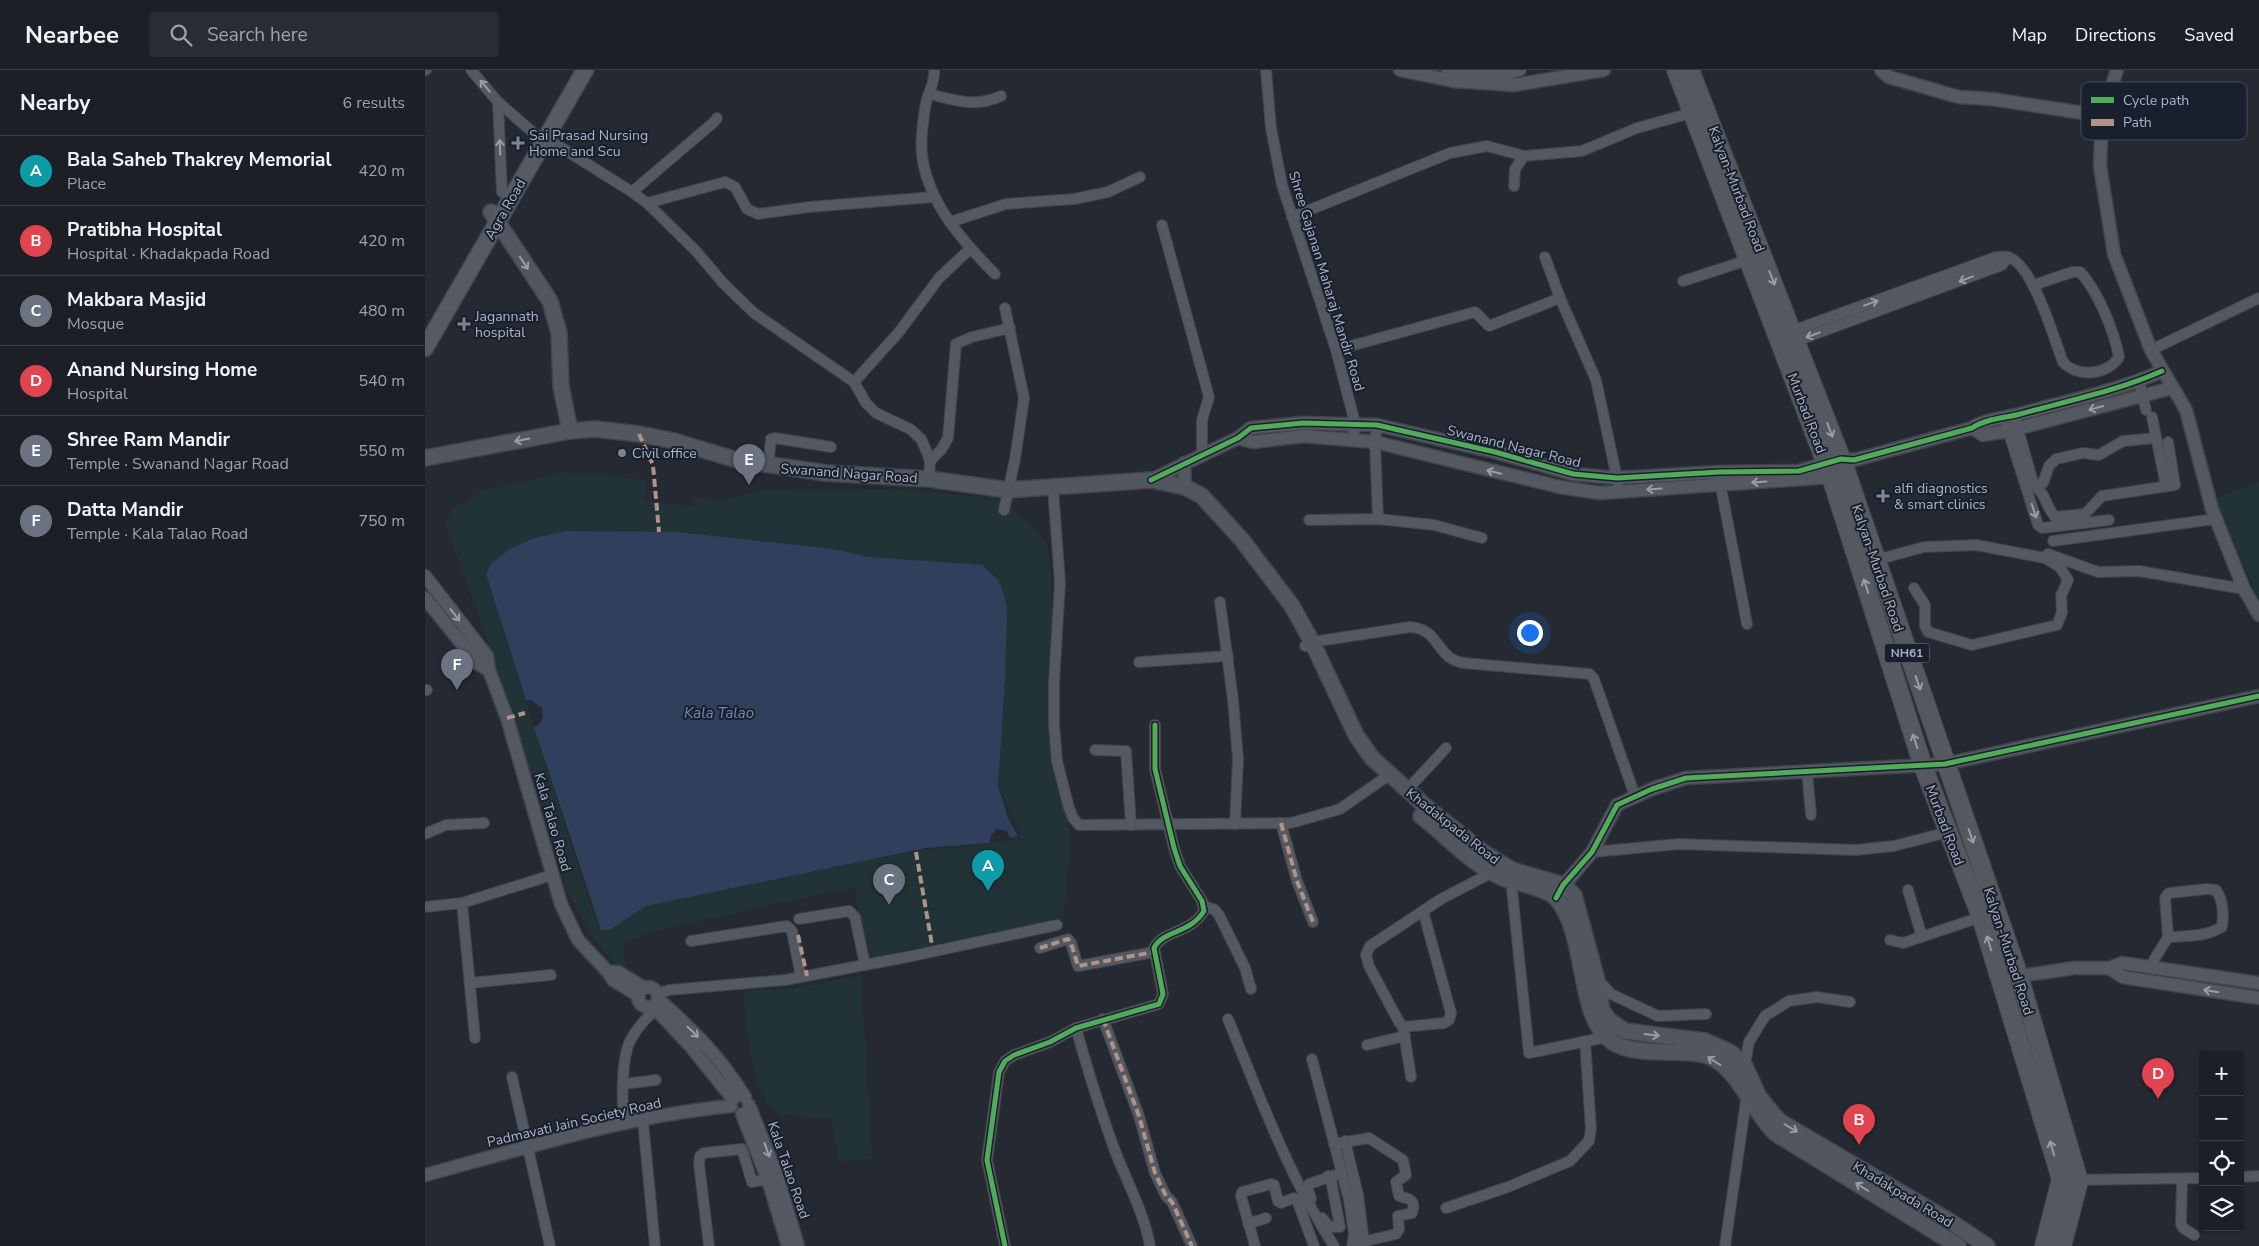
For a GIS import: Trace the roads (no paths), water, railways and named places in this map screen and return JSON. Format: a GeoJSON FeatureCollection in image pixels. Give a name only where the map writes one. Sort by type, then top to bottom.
{"type":"FeatureCollection","features":[{"type":"Feature","properties":{"kind":"highway","name":"Murbad Road"},"geometry":{"type":"LineString","coordinates":[[1682,71],[1691,113],[1734,202],[1748,260],[1840,466],[1923,766],[1981,916],[2061,1179]]}},
{"type":"Feature","properties":{"kind":"highway","name":"Kalyan-Murbad Road"},"geometry":{"type":"LineString","coordinates":[[1682,71],[1734,202],[1794,336],[1875,560],[2019,976],[2079,1181]]}},
{"type":"Feature","properties":{"kind":"highway"},"geometry":{"type":"LineString","coordinates":[[2044,1246],[2061,1179]]}},
{"type":"Feature","properties":{"kind":"highway"},"geometry":{"type":"LineString","coordinates":[[2062,1246],[2079,1181]]}},
{"type":"Feature","properties":{"kind":"main road","name":"Agra Road"},"geometry":{"type":"LineString","coordinates":[[425,328],[541,137],[574,70]]}},
{"type":"Feature","properties":{"kind":"main road","name":"Agra Road"},"geometry":{"type":"LineString","coordinates":[[425,348],[494,217],[502,192],[585,70]]}},
{"type":"Feature","properties":{"kind":"main road"},"geometry":{"type":"LineString","coordinates":[[494,217],[550,301],[559,333],[561,386],[570,430]]}},
{"type":"Feature","properties":{"kind":"main road","name":"Swanand Nagar Road"},"geometry":{"type":"LineString","coordinates":[[425,458],[570,430],[595,429],[639,434],[674,441],[737,460],[768,466],[826,473],[929,479],[1008,490],[1151,480]]}},
{"type":"Feature","properties":{"kind":"main road"},"geometry":{"type":"LineString","coordinates":[[1151,480],[1190,490]]}},
{"type":"Feature","properties":{"kind":"main road","name":"Khadakpada Road"},"geometry":{"type":"LineString","coordinates":[[1190,490],[1196,500],[1239,546],[1289,608],[1309,644],[1351,739],[1385,778],[1435,821],[1511,880],[1559,891]]}},
{"type":"Feature","properties":{"kind":"main road","name":"Khadakpada Road"},"geometry":{"type":"LineString","coordinates":[[1385,778],[1407,790],[1435,821]]}},
{"type":"Feature","properties":{"kind":"main road","name":"Khadakpada Road"},"geometry":{"type":"LineString","coordinates":[[1497,868],[1512,870],[1559,891]]}},
{"type":"Feature","properties":{"kind":"main road"},"geometry":{"type":"LineString","coordinates":[[1559,891],[1572,913],[1578,945],[1602,1011],[1617,1027],[1625,1031]]}},
{"type":"Feature","properties":{"kind":"main road"},"geometry":{"type":"LineString","coordinates":[[1590,977],[1593,1016],[1607,1037]]}},
{"type":"Feature","properties":{"kind":"main road","name":"Khadakpada Road"},"geometry":{"type":"LineString","coordinates":[[1625,1031],[1705,1042],[1730,1052],[1744,1064],[1766,1108],[1779,1121],[1820,1153],[1903,1212],[1958,1246]]}},
{"type":"Feature","properties":{"kind":"main road","name":"Khadakpada Road"},"geometry":{"type":"LineString","coordinates":[[1607,1037],[1612,1042],[1630,1048],[1705,1055],[1732,1074],[1763,1121],[1775,1133],[1820,1153],[1946,1219],[1987,1246]]}},
{"type":"Feature","properties":{"kind":"main road"},"geometry":{"type":"LineString","coordinates":[[1939,1233],[1946,1219]]}},
{"type":"Feature","properties":{"kind":"street"},"geometry":{"type":"LineString","coordinates":[[471,70],[498,102],[541,137],[647,203],[696,251],[723,284],[754,313],[853,382],[866,403],[876,414],[910,429],[921,439],[929,461],[929,479]]}},
{"type":"Feature","properties":{"kind":"street"},"geometry":{"type":"LineString","coordinates":[[934,70],[933,84],[924,114],[920,148],[933,197],[970,250],[995,274]]}},
{"type":"Feature","properties":{"kind":"street","name":"Shree Gajanan Maharaj Mandir Road"},"geometry":{"type":"LineString","coordinates":[[1265,70],[1271,128],[1281,185],[1335,350],[1355,423],[1353,440]]}},
{"type":"Feature","properties":{"kind":"street"},"geometry":{"type":"LineString","coordinates":[[1400,70],[1432,74],[1453,81],[1514,85],[1604,70]]}},
{"type":"Feature","properties":{"kind":"street"},"geometry":{"type":"LineString","coordinates":[[1447,70],[1510,74],[1521,70]]}},
{"type":"Feature","properties":{"kind":"street"},"geometry":{"type":"LineString","coordinates":[[1881,70],[1889,77],[1959,97],[1992,99],[2081,113]]}},
{"type":"Feature","properties":{"kind":"street"},"geometry":{"type":"LineString","coordinates":[[2113,82],[2117,70]]}},
{"type":"Feature","properties":{"kind":"street"},"geometry":{"type":"LineString","coordinates":[[929,94],[972,103],[983,103],[1001,96]]}},
{"type":"Feature","properties":{"kind":"street"},"geometry":{"type":"LineString","coordinates":[[498,102],[502,192]]}},
{"type":"Feature","properties":{"kind":"street"},"geometry":{"type":"LineString","coordinates":[[1292,217],[1450,153],[1487,146],[1524,156],[1582,151],[1637,128],[1691,113]]}},
{"type":"Feature","properties":{"kind":"street"},"geometry":{"type":"LineString","coordinates":[[632,192],[717,118]]}},
{"type":"Feature","properties":{"kind":"street"},"geometry":{"type":"LineString","coordinates":[[2101,140],[2100,166],[2114,254],[2151,350],[2186,410],[2215,519],[2244,590],[2259,615]]}},
{"type":"Feature","properties":{"kind":"street"},"geometry":{"type":"LineString","coordinates":[[1514,186],[1515,169],[1524,156]]}},
{"type":"Feature","properties":{"kind":"street"},"geometry":{"type":"LineString","coordinates":[[950,222],[1007,204],[1074,199],[1109,192],[1140,178]]}},
{"type":"Feature","properties":{"kind":"street"},"geometry":{"type":"LineString","coordinates":[[647,203],[725,182],[735,187],[747,209],[758,214],[809,207],[933,197]]}},
{"type":"Feature","properties":{"kind":"street"},"geometry":{"type":"LineString","coordinates":[[1162,225],[1209,397],[1202,420],[1202,454]]}},
{"type":"Feature","properties":{"kind":"street"},"geometry":{"type":"LineString","coordinates":[[853,382],[899,332],[939,278],[970,250]]}},
{"type":"Feature","properties":{"kind":"street"},"geometry":{"type":"LineString","coordinates":[[1545,257],[1560,298],[1596,380],[1619,492]]}},
{"type":"Feature","properties":{"kind":"street"},"geometry":{"type":"LineString","coordinates":[[1794,336],[1938,284],[2001,265],[2008,257],[2020,266],[2034,284],[2063,362],[2069,368],[2079,373],[2106,369],[2115,364],[2119,357],[2117,343],[2089,282],[2080,272],[2072,272],[2034,284]]}},
{"type":"Feature","properties":{"kind":"street"},"geometry":{"type":"LineString","coordinates":[[1683,281],[1748,260]]}},
{"type":"Feature","properties":{"kind":"street"},"geometry":{"type":"LineString","coordinates":[[1335,350],[1475,312],[1489,326],[1560,298]]}},
{"type":"Feature","properties":{"kind":"street"},"geometry":{"type":"LineString","coordinates":[[2151,350],[2259,298]]}},
{"type":"Feature","properties":{"kind":"street"},"geometry":{"type":"LineString","coordinates":[[1004,510],[1015,459],[1023,398],[1005,308]]}},
{"type":"Feature","properties":{"kind":"street"},"geometry":{"type":"LineString","coordinates":[[929,461],[941,450],[948,438],[956,344],[972,337],[1010,328]]}},
{"type":"Feature","properties":{"kind":"street"},"geometry":{"type":"LineString","coordinates":[[1840,466],[1972,428],[1979,423],[2009,417],[2139,381],[2163,371]]}},
{"type":"Feature","properties":{"kind":"street"},"geometry":{"type":"LineString","coordinates":[[2139,381],[2156,438],[2166,486]]}},
{"type":"Feature","properties":{"kind":"street"},"geometry":{"type":"LineString","coordinates":[[1972,428],[1983,435],[2013,430],[2172,388]]}},
{"type":"Feature","properties":{"kind":"street"},"geometry":{"type":"LineString","coordinates":[[2009,417],[2038,524],[2042,528],[2109,520]]}},
{"type":"Feature","properties":{"kind":"street","name":"Swanand Nagar Road"},"geometry":{"type":"LineString","coordinates":[[1151,480],[1237,438],[1253,442],[1271,434],[1355,423],[1377,425],[1495,452],[1573,474],[1617,478],[1720,485],[1840,466]]}},
{"type":"Feature","properties":{"kind":"street"},"geometry":{"type":"LineString","coordinates":[[1377,425],[1375,442],[1378,519]]}},
{"type":"Feature","properties":{"kind":"street","name":"Swanand Nagar Road"},"geometry":{"type":"LineString","coordinates":[[1303,429],[1353,440],[1375,442],[1570,489],[1601,493],[1619,492],[1681,481],[1719,472],[1799,471],[1840,466]]}},
{"type":"Feature","properties":{"kind":"street"},"geometry":{"type":"LineString","coordinates":[[2013,430],[2034,486],[2041,490],[2049,511],[2055,517],[2085,514],[2102,496],[2166,486],[2171,488],[2175,485],[2168,442]]}},
{"type":"Feature","properties":{"kind":"street"},"geometry":{"type":"LineString","coordinates":[[768,466],[771,439],[775,438],[831,447]]}},
{"type":"Feature","properties":{"kind":"street"},"geometry":{"type":"LineString","coordinates":[[2034,486],[2043,483],[2049,466],[2056,459],[2083,453],[2099,455],[2123,441],[2156,438]]}},
{"type":"Feature","properties":{"kind":"street"},"geometry":{"type":"LineString","coordinates":[[1184,463],[1190,490]]}},
{"type":"Feature","properties":{"kind":"street"},"geometry":{"type":"LineString","coordinates":[[1719,472],[1747,624]]}},
{"type":"Feature","properties":{"kind":"street"},"geometry":{"type":"LineString","coordinates":[[1570,489],[1573,474]]}},
{"type":"Feature","properties":{"kind":"street"},"geometry":{"type":"LineString","coordinates":[[1053,488],[1060,583],[1054,682],[1057,761],[1069,808],[1073,818],[1079,825],[1291,823],[1340,809],[1385,778]]}},
{"type":"Feature","properties":{"kind":"street"},"geometry":{"type":"LineString","coordinates":[[1309,520],[1378,519],[1434,525],[1482,538]]}},
{"type":"Feature","properties":{"kind":"street"},"geometry":{"type":"LineString","coordinates":[[2053,541],[2215,519]]}},
{"type":"Feature","properties":{"kind":"street"},"geometry":{"type":"LineString","coordinates":[[1875,560],[1924,547],[1976,545],[2045,558],[2060,567],[2068,580],[2061,596],[2063,612],[2057,625],[1972,645],[1928,632],[1925,626],[1925,606],[1913,588]]}},
{"type":"Feature","properties":{"kind":"street"},"geometry":{"type":"LineString","coordinates":[[2031,548],[2098,572],[2139,571],[2244,590]]}},
{"type":"Feature","properties":{"kind":"street","name":"Kala Talao Road"},"geometry":{"type":"LineString","coordinates":[[425,576],[487,656],[489,670],[507,718],[561,904],[578,940],[608,972],[613,980],[641,992]]}},
{"type":"Feature","properties":{"kind":"street","name":"Kala Talao Road"},"geometry":{"type":"LineString","coordinates":[[425,598],[479,664],[489,670]]}},
{"type":"Feature","properties":{"kind":"street"},"geometry":{"type":"LineString","coordinates":[[1220,602],[1238,759],[1235,824]]}},
{"type":"Feature","properties":{"kind":"street"},"geometry":{"type":"LineString","coordinates":[[1309,644],[1410,627],[1422,628],[1428,632],[1450,658],[1464,664],[1590,674],[1594,679],[1635,796]]}},
{"type":"Feature","properties":{"kind":"street"},"geometry":{"type":"LineString","coordinates":[[1139,662],[1227,656]]}},
{"type":"Feature","properties":{"kind":"street"},"geometry":{"type":"LineString","coordinates":[[1559,891],[1592,852],[1617,804],[1651,788],[1686,778],[1945,764],[2259,696]]}},
{"type":"Feature","properties":{"kind":"street"},"geometry":{"type":"LineString","coordinates":[[1155,725],[1155,769],[1180,866],[1204,906],[1215,910],[1219,915],[1245,968],[1251,989]]}},
{"type":"Feature","properties":{"kind":"street"},"geometry":{"type":"LineString","coordinates":[[1407,790],[1446,748]]}},
{"type":"Feature","properties":{"kind":"street"},"geometry":{"type":"LineString","coordinates":[[1095,750],[1126,751],[1131,825]]}},
{"type":"Feature","properties":{"kind":"street"},"geometry":{"type":"LineString","coordinates":[[1807,771],[1811,816]]}},
{"type":"Feature","properties":{"kind":"street"},"geometry":{"type":"LineString","coordinates":[[425,834],[446,825],[484,823]]}},
{"type":"Feature","properties":{"kind":"street"},"geometry":{"type":"LineString","coordinates":[[1281,823],[1297,881],[1313,922]]}},
{"type":"Feature","properties":{"kind":"street"},"geometry":{"type":"LineString","coordinates":[[1592,852],[1679,844],[1855,850],[1894,846],[1948,832]]}},
{"type":"Feature","properties":{"kind":"street"},"geometry":{"type":"LineString","coordinates":[[1411,1077],[1404,1032],[1373,974],[1366,955],[1370,946],[1441,899],[1497,868]]}},
{"type":"Feature","properties":{"kind":"street"},"geometry":{"type":"LineString","coordinates":[[425,907],[462,903],[552,875]]}},
{"type":"Feature","properties":{"kind":"street"},"geometry":{"type":"LineString","coordinates":[[1511,880],[1529,1053],[1607,1037],[1625,1031]]}},
{"type":"Feature","properties":{"kind":"street"},"geometry":{"type":"LineString","coordinates":[[2154,968],[2154,960],[2168,937],[2165,898],[2169,893],[2207,889],[2216,890],[2220,895],[2222,927],[2213,932],[2194,936],[2168,937]]}},
{"type":"Feature","properties":{"kind":"street"},"geometry":{"type":"LineString","coordinates":[[1908,890],[1922,937]]}},
{"type":"Feature","properties":{"kind":"street"},"geometry":{"type":"LineString","coordinates":[[462,903],[475,1038]]}},
{"type":"Feature","properties":{"kind":"street"},"geometry":{"type":"LineString","coordinates":[[1005,1246],[987,1160],[999,1072],[1005,1061],[1014,1055],[1050,1042],[1076,1028],[1159,1004],[1163,994],[1154,952],[1156,943],[1161,938],[1189,928],[1201,916],[1204,906]]}},
{"type":"Feature","properties":{"kind":"street"},"geometry":{"type":"LineString","coordinates":[[799,920],[849,911],[855,917],[865,965]]}},
{"type":"Feature","properties":{"kind":"street"},"geometry":{"type":"LineString","coordinates":[[1367,1045],[1404,1032],[1444,1023],[1449,1020],[1451,1013],[1423,911]]}},
{"type":"Feature","properties":{"kind":"street"},"geometry":{"type":"LineString","coordinates":[[1890,940],[1903,943],[1981,916]]}},
{"type":"Feature","properties":{"kind":"street"},"geometry":{"type":"LineString","coordinates":[[625,1123],[624,1084],[628,1044],[656,1002],[669,990],[804,976],[1057,925]]}},
{"type":"Feature","properties":{"kind":"street"},"geometry":{"type":"LineString","coordinates":[[691,941],[787,926],[792,931],[804,976]]}},
{"type":"Feature","properties":{"kind":"street"},"geometry":{"type":"LineString","coordinates":[[799,935],[804,976]]}},
{"type":"Feature","properties":{"kind":"street"},"geometry":{"type":"LineString","coordinates":[[1040,948],[1068,939],[1078,966],[1154,952]]}},
{"type":"Feature","properties":{"kind":"street"},"geometry":{"type":"LineString","coordinates":[[2000,979],[2073,968],[2109,968],[2122,963],[2259,983]]}},
{"type":"Feature","properties":{"kind":"street"},"geometry":{"type":"LineString","coordinates":[[2109,968],[2123,978],[2259,998]]}},
{"type":"Feature","properties":{"kind":"street"},"geometry":{"type":"LineString","coordinates":[[470,983],[551,975]]}},
{"type":"Feature","properties":{"kind":"street"},"geometry":{"type":"LineString","coordinates":[[1590,977],[1611,994],[1658,1016],[1706,1014]]}},
{"type":"Feature","properties":{"kind":"street"},"geometry":{"type":"LineString","coordinates":[[652,988],[656,1002],[644,1006],[639,1001],[641,992],[652,988]]}},
{"type":"Feature","properties":{"kind":"street"},"geometry":{"type":"LineString","coordinates":[[1725,1246],[1747,1095],[1744,1064],[1749,1042],[1765,1016],[1789,1000],[1817,997],[1850,1002]]}},
{"type":"Feature","properties":{"kind":"street","name":"Kala Talao Road"},"geometry":{"type":"LineString","coordinates":[[656,1002],[709,1047],[726,1068],[740,1105]]}},
{"type":"Feature","properties":{"kind":"street","name":"Kala Talao Road"},"geometry":{"type":"LineString","coordinates":[[656,1002],[715,1076],[757,1122],[788,1246]]}},
{"type":"Feature","properties":{"kind":"street"},"geometry":{"type":"LineString","coordinates":[[1103,1019],[1139,1116],[1155,1173],[1172,1202],[1192,1246]]}},
{"type":"Feature","properties":{"kind":"street"},"geometry":{"type":"LineString","coordinates":[[1228,1019],[1283,1155],[1310,1207],[1334,1246]]}},
{"type":"Feature","properties":{"kind":"street"},"geometry":{"type":"LineString","coordinates":[[1076,1028],[1114,1147],[1146,1225],[1150,1246]]}},
{"type":"Feature","properties":{"kind":"street"},"geometry":{"type":"LineString","coordinates":[[1446,1208],[1508,1187],[1570,1161],[1583,1150],[1589,1141],[1591,1129],[1585,1041]]}},
{"type":"Feature","properties":{"kind":"street"},"geometry":{"type":"LineString","coordinates":[[1312,1059],[1359,1236]]}},
{"type":"Feature","properties":{"kind":"street"},"geometry":{"type":"LineString","coordinates":[[715,1076],[726,1068]]}},
{"type":"Feature","properties":{"kind":"street"},"geometry":{"type":"LineString","coordinates":[[512,1077],[550,1246]]}},
{"type":"Feature","properties":{"kind":"street"},"geometry":{"type":"LineString","coordinates":[[624,1084],[656,1080]]}},
{"type":"Feature","properties":{"kind":"street","name":"Padmavati Jain Society Road"},"geometry":{"type":"LineString","coordinates":[[425,1175],[625,1123],[643,1121],[691,1110],[740,1105]]}},
{"type":"Feature","properties":{"kind":"street"},"geometry":{"type":"LineString","coordinates":[[643,1121],[655,1246]]}},
{"type":"Feature","properties":{"kind":"street"},"geometry":{"type":"LineString","coordinates":[[1334,1144],[1369,1138],[1403,1160],[1406,1175],[1396,1182],[1399,1196],[1411,1198],[1413,1210],[1412,1213],[1398,1216],[1399,1230],[1396,1234],[1359,1236],[1340,1226],[1328,1226],[1313,1204],[1307,1187],[1309,1184],[1355,1161]]}},
{"type":"Feature","properties":{"kind":"street"},"geometry":{"type":"LineString","coordinates":[[1345,1141],[1355,1161],[1359,1236]]}},
{"type":"Feature","properties":{"kind":"street"},"geometry":{"type":"LineString","coordinates":[[709,1246],[699,1164],[700,1156],[704,1153],[742,1149],[752,1182],[772,1179]]}},
{"type":"Feature","properties":{"kind":"street"},"geometry":{"type":"LineString","coordinates":[[1328,1176],[1331,1180],[1340,1226]]}},
{"type":"Feature","properties":{"kind":"street"},"geometry":{"type":"LineString","coordinates":[[2244,1177],[2259,1176]]}},
{"type":"Feature","properties":{"kind":"street"},"geometry":{"type":"LineString","coordinates":[[2182,1178],[2181,1224],[2183,1228],[2194,1235]]}},
{"type":"Feature","properties":{"kind":"street"},"geometry":{"type":"LineString","coordinates":[[2061,1179],[2079,1181],[2199,1178]]}},
{"type":"Feature","properties":{"kind":"street","name":"Kala Talao Road"},"geometry":{"type":"LineString","coordinates":[[772,1179],[798,1246]]}},
{"type":"Feature","properties":{"kind":"street"},"geometry":{"type":"LineString","coordinates":[[1255,1246],[1241,1196],[1242,1192],[1271,1184],[1274,1185],[1278,1201],[1281,1202],[1294,1198],[1297,1200],[1314,1246]]}},
{"type":"Feature","properties":{"kind":"street"},"geometry":{"type":"LineString","coordinates":[[1248,1224],[1266,1218]]}},
{"type":"Feature","properties":{"kind":"water","name":"Kala Talao"},"geometry":{"type":"Polygon","coordinates":[[[565,531],[677,532],[834,549],[869,557],[982,565],[999,581],[1007,606],[1005,680],[998,786],[1008,818],[1018,836],[1011,838],[1006,831],[997,829],[991,835],[989,843],[926,848],[646,906],[610,930],[601,930],[534,727],[543,718],[542,708],[531,700],[526,700],[486,574],[492,562],[512,548],[534,538],[565,531]]]}},
{"type":"Feature","properties":{"kind":"place","name":"Sai Prasad Nursing Home and Scu"},"geometry":{"type":"Point","coordinates":[518,143]}},
{"type":"Feature","properties":{"kind":"place","name":"Jagannath hospital"},"geometry":{"type":"Point","coordinates":[464,324]}},
{"type":"Feature","properties":{"kind":"place","name":"Civil office"},"geometry":{"type":"Point","coordinates":[622,453]}},
{"type":"Feature","properties":{"kind":"place","name":"Shree Ram Mandir"},"geometry":{"type":"Point","coordinates":[749,485]}},
{"type":"Feature","properties":{"kind":"place","name":"alfi diagnostics & smart clinics"},"geometry":{"type":"Point","coordinates":[1883,496]}},
{"type":"Feature","properties":{"kind":"place","name":"Datta Mandir"},"geometry":{"type":"Point","coordinates":[457,690]}},
{"type":"Feature","properties":{"kind":"place","name":"Bala Saheb Thakrey Memorial"},"geometry":{"type":"Point","coordinates":[988,891]}},
{"type":"Feature","properties":{"kind":"place","name":"Makbara Masjid"},"geometry":{"type":"Point","coordinates":[889,905]}},
{"type":"Feature","properties":{"kind":"place","name":"Anand Nursing Home"},"geometry":{"type":"Point","coordinates":[2158,1099]}},
{"type":"Feature","properties":{"kind":"place","name":"Pratibha Hospital"},"geometry":{"type":"Point","coordinates":[1859,1145]}}]}
